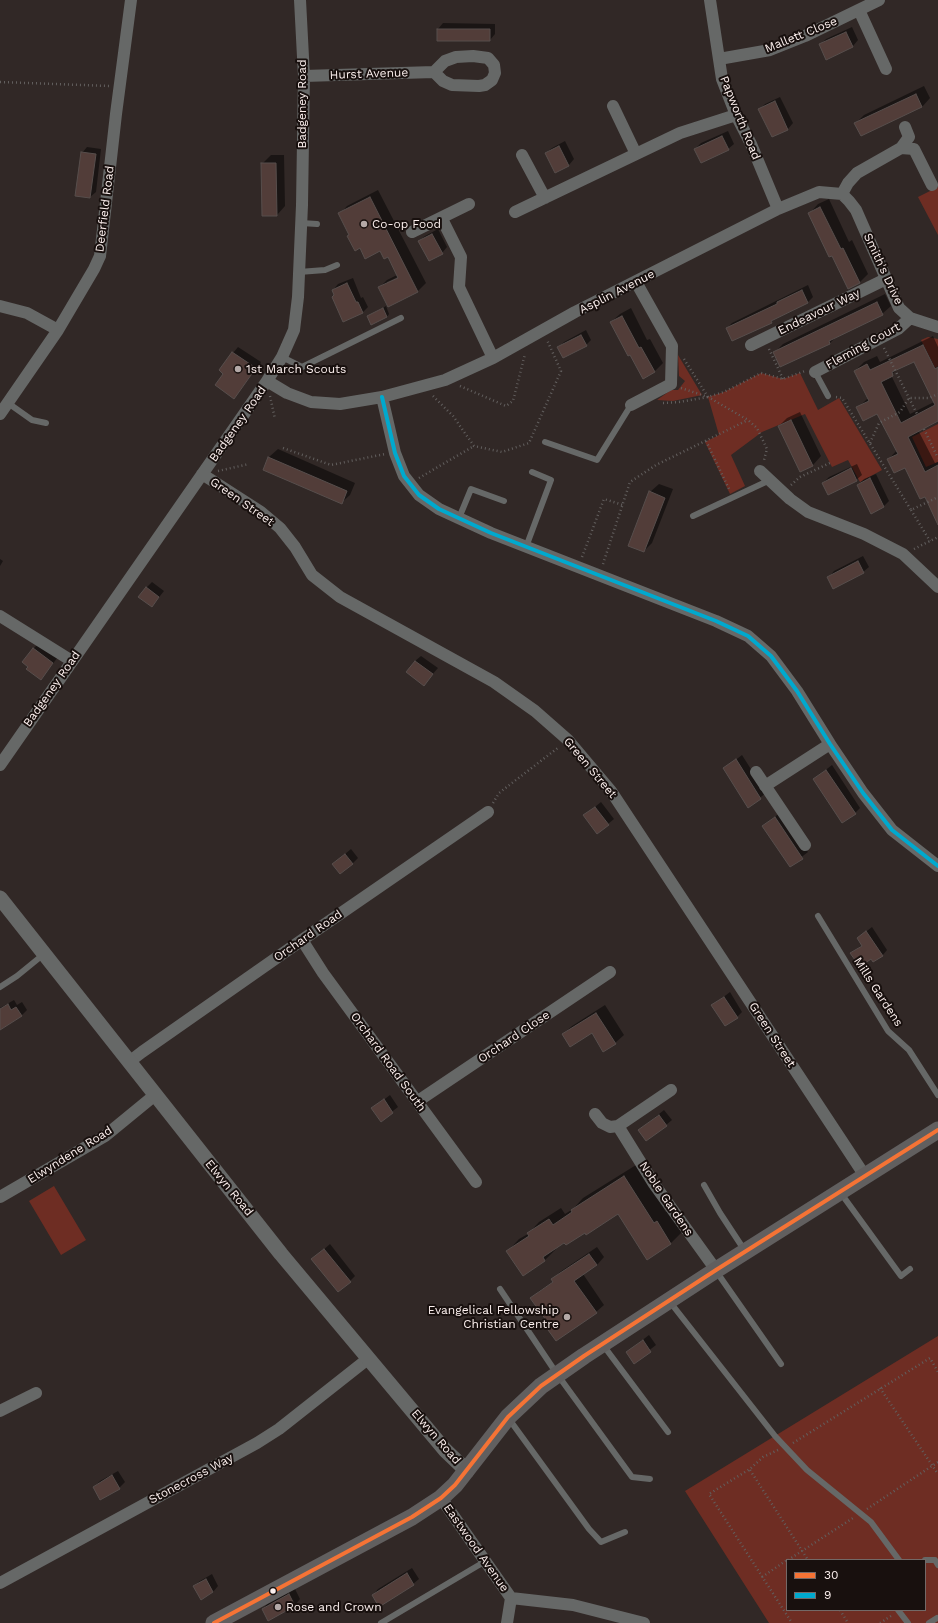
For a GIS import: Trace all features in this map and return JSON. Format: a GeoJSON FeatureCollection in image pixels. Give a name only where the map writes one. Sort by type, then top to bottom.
{"type":"FeatureCollection","features":[{"type":"Feature","properties":{"kind":"main road"},"geometry":{"type":"LineString","coordinates":[[214,1623],[412,1517],[441,1498],[467,1471],[508,1417],[541,1386],[557,1374],[745,1251],[866,1176],[936,1135]]}},
{"type":"Feature","properties":{"kind":"street","name":"Deerfield Road"},"geometry":{"type":"LineString","coordinates":[[0,414],[58,330],[100,256],[119,86],[131,0]]}},
{"type":"Feature","properties":{"kind":"street","name":"Badgeney Road"},"geometry":{"type":"LineString","coordinates":[[0,765],[267,381],[282,357],[294,330],[298,296],[301,223],[304,76],[300,0]]}},
{"type":"Feature","properties":{"kind":"street","name":"Papworth Road"},"geometry":{"type":"LineString","coordinates":[[710,0],[722,79],[736,115],[778,209]]}},
{"type":"Feature","properties":{"kind":"street","name":"Mallett Close"},"geometry":{"type":"LineString","coordinates":[[719,59],[770,50],[805,36],[879,0]]}},
{"type":"Feature","properties":{"kind":"street"},"geometry":{"type":"LineString","coordinates":[[859,10],[886,69]]}},
{"type":"Feature","properties":{"kind":"street","name":"Hurst Avenue"},"geometry":{"type":"LineString","coordinates":[[304,76],[434,72]]}},
{"type":"Feature","properties":{"kind":"street"},"geometry":{"type":"LineString","coordinates":[[613,106],[636,154]]}},
{"type":"Feature","properties":{"kind":"street"},"geometry":{"type":"LineString","coordinates":[[515,212],[680,133],[736,115]]}},
{"type":"Feature","properties":{"kind":"street"},"geometry":{"type":"LineString","coordinates":[[842,194],[848,183],[857,173],[902,148],[910,137],[905,127]]}},
{"type":"Feature","properties":{"kind":"street"},"geometry":{"type":"LineString","coordinates":[[902,148],[914,149],[932,185]]}},
{"type":"Feature","properties":{"kind":"street"},"geometry":{"type":"LineString","coordinates":[[522,155],[545,198]]}},
{"type":"Feature","properties":{"kind":"street","name":"Asplin Avenue"},"geometry":{"type":"LineString","coordinates":[[267,381],[287,393],[311,402],[340,404],[382,397],[445,380],[493,358],[543,330],[778,209],[819,192],[842,194]]}},
{"type":"Feature","properties":{"kind":"street","name":"Smith's Drive"},"geometry":{"type":"LineString","coordinates":[[842,194],[856,210],[899,308],[910,318],[938,327]]}},
{"type":"Feature","properties":{"kind":"street"},"geometry":{"type":"LineString","coordinates":[[412,232],[469,204]]}},
{"type":"Feature","properties":{"kind":"street"},"geometry":{"type":"LineString","coordinates":[[442,218],[461,257],[459,287],[493,358]]}},
{"type":"Feature","properties":{"kind":"street","name":"Endeavour Way"},"geometry":{"type":"LineString","coordinates":[[751,345],[886,279]]}},
{"type":"Feature","properties":{"kind":"street"},"geometry":{"type":"LineString","coordinates":[[631,405],[671,384],[672,346],[636,282]]}},
{"type":"Feature","properties":{"kind":"street"},"geometry":{"type":"LineString","coordinates":[[0,306],[27,313],[58,330]]}},
{"type":"Feature","properties":{"kind":"street","name":"Fleming Court"},"geometry":{"type":"LineString","coordinates":[[815,372],[898,329],[910,318]]}},
{"type":"Feature","properties":{"kind":"street"},"geometry":{"type":"LineString","coordinates":[[382,397],[395,453],[404,476],[419,495],[439,509],[526,547],[716,621],[748,636],[771,656],[797,691],[863,793],[892,830],[938,866]]}},
{"type":"Feature","properties":{"kind":"street"},"geometry":{"type":"LineString","coordinates":[[760,471],[808,512],[864,534],[903,554],[938,587]]}},
{"type":"Feature","properties":{"kind":"street","name":"Green Street"},"geometry":{"type":"LineString","coordinates":[[202,474],[261,512],[280,528],[295,547],[312,575],[340,598],[494,682],[535,710],[568,740],[611,791],[866,1176]]}},
{"type":"Feature","properties":{"kind":"street"},"geometry":{"type":"LineString","coordinates":[[0,616],[72,661]]}},
{"type":"Feature","properties":{"kind":"street"},"geometry":{"type":"LineString","coordinates":[[765,786],[830,744]]}},
{"type":"Feature","properties":{"kind":"street"},"geometry":{"type":"LineString","coordinates":[[756,772],[804,845]]}},
{"type":"Feature","properties":{"kind":"street","name":"Orchard Road"},"geometry":{"type":"LineString","coordinates":[[130,1062],[142,1052],[302,940],[488,812]]}},
{"type":"Feature","properties":{"kind":"street","name":"Elwyn Road"},"geometry":{"type":"LineString","coordinates":[[0,898],[281,1254],[446,1450],[467,1471]]}},
{"type":"Feature","properties":{"kind":"street","name":"Orchard Road South"},"geometry":{"type":"LineString","coordinates":[[302,940],[324,973],[476,1182]]}},
{"type":"Feature","properties":{"kind":"street","name":"Orchard Close"},"geometry":{"type":"LineString","coordinates":[[418,1102],[610,972]]}},
{"type":"Feature","properties":{"kind":"street"},"geometry":{"type":"LineString","coordinates":[[595,1114],[602,1123],[610,1127],[618,1126],[671,1090]]}},
{"type":"Feature","properties":{"kind":"street","name":"Elwyndene Road"},"geometry":{"type":"LineString","coordinates":[[0,1197],[105,1136],[155,1095]]}},
{"type":"Feature","properties":{"kind":"street","name":"Noble Gardens"},"geometry":{"type":"LineString","coordinates":[[618,1126],[654,1184],[716,1270]]}},
{"type":"Feature","properties":{"kind":"street","name":"Stonecross Way"},"geometry":{"type":"LineString","coordinates":[[0,1583],[257,1443],[279,1429],[370,1358]]}},
{"type":"Feature","properties":{"kind":"street"},"geometry":{"type":"LineString","coordinates":[[0,1411],[36,1393]]}},
{"type":"Feature","properties":{"kind":"street","name":"Eastwood Avenue"},"geometry":{"type":"LineString","coordinates":[[441,1498],[484,1562],[511,1598],[507,1623]]}},
{"type":"Feature","properties":{"kind":"street","name":"Eastwood Avenue"},"geometry":{"type":"LineString","coordinates":[[511,1598],[573,1605],[644,1623]]}},
{"type":"Feature","properties":{"kind":"lane"},"geometry":{"type":"LineString","coordinates":[[301,223],[317,224]]}},
{"type":"Feature","properties":{"kind":"lane"},"geometry":{"type":"LineString","coordinates":[[299,272],[324,270],[337,265]]}},
{"type":"Feature","properties":{"kind":"lane"},"geometry":{"type":"LineString","coordinates":[[282,357],[302,367],[401,318]]}},
{"type":"Feature","properties":{"kind":"lane"},"geometry":{"type":"LineString","coordinates":[[815,372],[828,396]]}},
{"type":"Feature","properties":{"kind":"lane"},"geometry":{"type":"LineString","coordinates":[[8,403],[32,420],[46,423]]}},
{"type":"Feature","properties":{"kind":"lane"},"geometry":{"type":"LineString","coordinates":[[545,442],[597,460],[631,405]]}},
{"type":"Feature","properties":{"kind":"lane"},"geometry":{"type":"LineString","coordinates":[[526,547],[551,480],[532,472]]}},
{"type":"Feature","properties":{"kind":"lane"},"geometry":{"type":"LineString","coordinates":[[693,516],[770,480]]}},
{"type":"Feature","properties":{"kind":"lane"},"geometry":{"type":"LineString","coordinates":[[459,518],[471,489],[504,501]]}},
{"type":"Feature","properties":{"kind":"lane","name":"Mills Gardens"},"geometry":{"type":"LineString","coordinates":[[818,916],[888,1031],[910,1050],[938,1096]]}},
{"type":"Feature","properties":{"kind":"lane"},"geometry":{"type":"LineString","coordinates":[[0,987],[17,976],[44,954]]}},
{"type":"Feature","properties":{"kind":"lane"},"geometry":{"type":"LineString","coordinates":[[704,1185],[745,1251]]}},
{"type":"Feature","properties":{"kind":"lane"},"geometry":{"type":"LineString","coordinates":[[840,1192],[901,1276],[910,1269]]}},
{"type":"Feature","properties":{"kind":"lane"},"geometry":{"type":"LineString","coordinates":[[716,1270],[781,1364]]}},
{"type":"Feature","properties":{"kind":"lane"},"geometry":{"type":"LineString","coordinates":[[500,1289],[557,1374],[632,1476],[650,1479]]}},
{"type":"Feature","properties":{"kind":"lane"},"geometry":{"type":"LineString","coordinates":[[669,1300],[775,1436],[807,1470],[871,1522],[898,1559]]}},
{"type":"Feature","properties":{"kind":"lane"},"geometry":{"type":"LineString","coordinates":[[602,1344],[668,1432]]}},
{"type":"Feature","properties":{"kind":"lane"},"geometry":{"type":"LineString","coordinates":[[508,1417],[589,1529],[601,1542],[625,1532]]}},
{"type":"Feature","properties":{"kind":"lane"},"geometry":{"type":"LineString","coordinates":[[926,1560],[935,1560],[938,1565]]}},
{"type":"Feature","properties":{"kind":"lane"},"geometry":{"type":"LineString","coordinates":[[381,1623],[484,1562]]}},
{"type":"Feature","properties":{"kind":"lane"},"geometry":{"type":"LineString","coordinates":[[900,1611],[908,1623]]}},
{"type":"Feature","properties":{"kind":"lane"},"geometry":{"type":"LineString","coordinates":[[929,1623],[938,1618]]}},
{"type":"Feature","properties":{"kind":"path"},"geometry":{"type":"LineString","coordinates":[[0,82],[119,86]]}},
{"type":"Feature","properties":{"kind":"path"},"geometry":{"type":"LineString","coordinates":[[410,484],[474,446],[502,452],[529,443],[561,371],[543,330]]}},
{"type":"Feature","properties":{"kind":"path"},"geometry":{"type":"LineString","coordinates":[[445,380],[506,406],[513,401],[529,338]]}},
{"type":"Feature","properties":{"kind":"path"},"geometry":{"type":"LineString","coordinates":[[880,338],[917,414]]}},
{"type":"Feature","properties":{"kind":"path"},"geometry":{"type":"LineString","coordinates":[[764,339],[783,379]]}},
{"type":"Feature","properties":{"kind":"path"},"geometry":{"type":"LineString","coordinates":[[672,346],[679,352],[708,398]]}},
{"type":"Feature","properties":{"kind":"path"},"geometry":{"type":"LineString","coordinates":[[659,403],[708,398],[724,392],[761,373],[783,379],[803,371],[815,372]]}},
{"type":"Feature","properties":{"kind":"path"},"geometry":{"type":"LineString","coordinates":[[267,381],[275,419]]}},
{"type":"Feature","properties":{"kind":"path"},"geometry":{"type":"LineString","coordinates":[[671,384],[708,398],[748,420],[757,428],[767,449],[760,471]]}},
{"type":"Feature","properties":{"kind":"path"},"geometry":{"type":"LineString","coordinates":[[424,386],[453,416],[474,446]]}},
{"type":"Feature","properties":{"kind":"path"},"geometry":{"type":"LineString","coordinates":[[909,398],[930,398],[938,394]]}},
{"type":"Feature","properties":{"kind":"path"},"geometry":{"type":"LineString","coordinates":[[828,396],[842,398],[930,541]]}},
{"type":"Feature","properties":{"kind":"path"},"geometry":{"type":"LineString","coordinates":[[870,443],[879,423],[900,412],[909,398]]}},
{"type":"Feature","properties":{"kind":"path"},"geometry":{"type":"LineString","coordinates":[[599,576],[630,482],[656,465],[748,420]]}},
{"type":"Feature","properties":{"kind":"path"},"geometry":{"type":"LineString","coordinates":[[924,429],[938,458]]}},
{"type":"Feature","properties":{"kind":"path"},"geometry":{"type":"LineString","coordinates":[[706,441],[733,497]]}},
{"type":"Feature","properties":{"kind":"path"},"geometry":{"type":"LineString","coordinates":[[283,448],[331,465],[395,453]]}},
{"type":"Feature","properties":{"kind":"path"},"geometry":{"type":"LineString","coordinates":[[784,493],[800,477],[830,463]]}},
{"type":"Feature","properties":{"kind":"path"},"geometry":{"type":"LineString","coordinates":[[202,474],[249,464]]}},
{"type":"Feature","properties":{"kind":"path"},"geometry":{"type":"LineString","coordinates":[[911,510],[938,496]]}},
{"type":"Feature","properties":{"kind":"path"},"geometry":{"type":"LineString","coordinates":[[578,568],[604,499],[623,505]]}},
{"type":"Feature","properties":{"kind":"path"},"geometry":{"type":"LineString","coordinates":[[903,554],[938,537]]}},
{"type":"Feature","properties":{"kind":"path"},"geometry":{"type":"LineString","coordinates":[[488,812],[499,792],[568,740]]}},
{"type":"Feature","properties":{"kind":"path"},"geometry":{"type":"LineString","coordinates":[[880,1388],[938,1474]]}},
{"type":"Feature","properties":{"kind":"path"},"geometry":{"type":"LineString","coordinates":[[750,1469],[807,1559]]}},
{"type":"Feature","properties":{"kind":"path"},"geometry":{"type":"LineString","coordinates":[[762,1576],[786,1561]]}},
{"type":"Feature","properties":{"kind":"path"},"geometry":{"type":"LineString","coordinates":[[841,1611],[848,1623]]}},
{"type":"Feature","properties":{"kind":"path"},"geometry":{"type":"LineString","coordinates":[[880,1623],[898,1611]]}},
{"type":"Feature","properties":{"kind":"shaded area"},"geometry":{"type":"Polygon","coordinates":[[[938,187],[938,235],[918,197],[938,187]]]}},
{"type":"Feature","properties":{"kind":"shaded area"},"geometry":{"type":"Polygon","coordinates":[[[928,337],[938,339],[938,366],[935,368],[921,340],[928,337]]]}},
{"type":"Feature","properties":{"kind":"shaded area"},"geometry":{"type":"Polygon","coordinates":[[[678,355],[702,395],[673,401],[657,400],[671,390],[678,390],[685,381],[679,376],[678,355]]]}},
{"type":"Feature","properties":{"kind":"shaded area"},"geometry":{"type":"Polygon","coordinates":[[[761,373],[783,379],[800,373],[818,410],[839,398],[882,470],[860,482],[848,460],[832,467],[805,414],[762,432],[731,455],[745,486],[730,494],[705,442],[719,435],[708,397],[724,392],[761,373]]]}},
{"type":"Feature","properties":{"kind":"shaded area"},"geometry":{"type":"Polygon","coordinates":[[[938,424],[938,462],[926,467],[912,437],[938,424]]]}},
{"type":"Feature","properties":{"kind":"shaded area"},"geometry":{"type":"Polygon","coordinates":[[[54,1186],[86,1240],[61,1255],[29,1201],[54,1186]]]}},
{"type":"Feature","properties":{"kind":"shaded area"},"geometry":{"type":"Polygon","coordinates":[[[938,1336],[938,1623],[769,1623],[685,1491],[938,1336]]]}},
{"type":"Feature","properties":{"kind":"building"},"geometry":{"type":"Polygon","coordinates":[[[437,29],[490,29],[490,41],[437,41],[437,29]]]}},
{"type":"Feature","properties":{"kind":"building"},"geometry":{"type":"Polygon","coordinates":[[[846,32],[853,47],[826,60],[819,44],[846,32]]]}},
{"type":"Feature","properties":{"kind":"building"},"geometry":{"type":"Polygon","coordinates":[[[916,94],[922,107],[861,136],[854,123],[916,94]]]}},
{"type":"Feature","properties":{"kind":"building"},"geometry":{"type":"Polygon","coordinates":[[[775,101],[788,130],[772,137],[758,109],[775,101]]]}},
{"type":"Feature","properties":{"kind":"building"},"geometry":{"type":"Polygon","coordinates":[[[722,136],[729,150],[701,163],[694,149],[722,136]]]}},
{"type":"Feature","properties":{"kind":"building"},"geometry":{"type":"Polygon","coordinates":[[[559,146],[569,166],[555,173],[545,153],[559,146]]]}},
{"type":"Feature","properties":{"kind":"building"},"geometry":{"type":"Polygon","coordinates":[[[81,152],[96,154],[90,198],[75,196],[81,152]]]}},
{"type":"Feature","properties":{"kind":"building"},"geometry":{"type":"Polygon","coordinates":[[[261,163],[276,163],[277,216],[262,216],[261,163]]]}},
{"type":"Feature","properties":{"kind":"building","name":"Co-op Food"},"geometry":{"type":"Polygon","coordinates":[[[370,197],[418,292],[388,307],[378,287],[398,278],[388,257],[384,259],[380,251],[365,259],[360,248],[355,251],[338,213],[370,197]]]}},
{"type":"Feature","properties":{"kind":"building"},"geometry":{"type":"Polygon","coordinates":[[[820,207],[841,249],[843,248],[860,283],[848,289],[832,256],[829,257],[808,213],[820,207]]]}},
{"type":"Feature","properties":{"kind":"building"},"geometry":{"type":"Polygon","coordinates":[[[432,234],[443,254],[429,261],[418,241],[432,234]]]}},
{"type":"Feature","properties":{"kind":"building"},"geometry":{"type":"Polygon","coordinates":[[[347,283],[363,313],[343,322],[332,297],[334,295],[332,290],[347,283]]]}},
{"type":"Feature","properties":{"kind":"building"},"geometry":{"type":"Polygon","coordinates":[[[802,290],[808,303],[771,321],[772,323],[732,341],[726,328],[777,304],[777,302],[802,290]]]}},
{"type":"Feature","properties":{"kind":"building"},"geometry":{"type":"Polygon","coordinates":[[[877,302],[883,315],[829,341],[830,344],[780,367],[773,352],[877,302]]]}},
{"type":"Feature","properties":{"kind":"building"},"geometry":{"type":"Polygon","coordinates":[[[383,308],[387,317],[371,325],[367,316],[383,308]]]}},
{"type":"Feature","properties":{"kind":"building"},"geometry":{"type":"Polygon","coordinates":[[[622,316],[639,348],[641,347],[655,372],[643,379],[630,355],[628,356],[610,322],[622,316]]]}},
{"type":"Feature","properties":{"kind":"building"},"geometry":{"type":"Polygon","coordinates":[[[581,335],[587,346],[563,358],[557,347],[581,335]]]}},
{"type":"Feature","properties":{"kind":"building"},"geometry":{"type":"Polygon","coordinates":[[[923,345],[935,369],[938,367],[938,421],[908,437],[925,472],[938,465],[938,525],[925,497],[920,499],[905,468],[894,473],[887,459],[898,454],[877,414],[863,421],[856,407],[869,401],[854,371],[867,364],[870,370],[923,345]],[[914,362],[892,372],[893,376],[881,382],[901,423],[935,405],[914,362]]]}},
{"type":"Feature","properties":{"kind":"building","name":"1st March Scouts"},"geometry":{"type":"Polygon","coordinates":[[[232,352],[256,368],[234,399],[215,385],[223,374],[219,370],[232,352]]]}},
{"type":"Feature","properties":{"kind":"building"},"geometry":{"type":"Polygon","coordinates":[[[791,420],[813,466],[800,472],[778,426],[791,420]]]}},
{"type":"Feature","properties":{"kind":"building"},"geometry":{"type":"Polygon","coordinates":[[[268,457],[347,491],[342,504],[263,470],[268,457]]]}},
{"type":"Feature","properties":{"kind":"building"},"geometry":{"type":"Polygon","coordinates":[[[851,468],[857,481],[828,495],[822,483],[851,468]]]}},
{"type":"Feature","properties":{"kind":"building"},"geometry":{"type":"Polygon","coordinates":[[[870,478],[884,507],[871,514],[857,485],[870,478]]]}},
{"type":"Feature","properties":{"kind":"building"},"geometry":{"type":"Polygon","coordinates":[[[649,491],[665,498],[644,552],[628,546],[649,491]]]}},
{"type":"Feature","properties":{"kind":"building"},"geometry":{"type":"Polygon","coordinates":[[[858,561],[864,573],[833,589],[827,577],[858,561]]]}},
{"type":"Feature","properties":{"kind":"building"},"geometry":{"type":"Polygon","coordinates":[[[146,587],[159,597],[152,607],[138,597],[146,587]]]}},
{"type":"Feature","properties":{"kind":"building"},"geometry":{"type":"Polygon","coordinates":[[[33,648],[53,663],[41,680],[26,669],[28,667],[22,662],[33,648]]]}},
{"type":"Feature","properties":{"kind":"building"},"geometry":{"type":"Polygon","coordinates":[[[415,661],[433,674],[424,686],[406,672],[415,661]]]}},
{"type":"Feature","properties":{"kind":"building"},"geometry":{"type":"Polygon","coordinates":[[[736,759],[761,799],[748,808],[723,768],[736,759]]]}},
{"type":"Feature","properties":{"kind":"building"},"geometry":{"type":"Polygon","coordinates":[[[826,770],[856,814],[842,823],[813,779],[826,770]]]}},
{"type":"Feature","properties":{"kind":"building"},"geometry":{"type":"Polygon","coordinates":[[[595,807],[609,825],[597,834],[583,815],[595,807]]]}},
{"type":"Feature","properties":{"kind":"building"},"geometry":{"type":"Polygon","coordinates":[[[775,817],[803,859],[790,867],[762,826],[775,817]]]}},
{"type":"Feature","properties":{"kind":"building"},"geometry":{"type":"Polygon","coordinates":[[[345,854],[353,864],[340,874],[332,864],[345,854]]]}},
{"type":"Feature","properties":{"kind":"building"},"geometry":{"type":"Polygon","coordinates":[[[866,931],[883,956],[873,962],[871,959],[860,967],[850,953],[862,946],[857,938],[866,931]]]}},
{"type":"Feature","properties":{"kind":"building"},"geometry":{"type":"Polygon","coordinates":[[[724,997],[738,1018],[725,1026],[711,1005],[724,997]]]}},
{"type":"Feature","properties":{"kind":"building"},"geometry":{"type":"Polygon","coordinates":[[[8,1004],[11,1010],[16,1007],[22,1016],[0,1030],[0,1009],[8,1004]]]}},
{"type":"Feature","properties":{"kind":"building"},"geometry":{"type":"Polygon","coordinates":[[[596,1013],[616,1044],[603,1052],[592,1033],[570,1047],[562,1034],[596,1013]]]}},
{"type":"Feature","properties":{"kind":"building"},"geometry":{"type":"Polygon","coordinates":[[[384,1099],[393,1113],[381,1122],[371,1108],[384,1099]]]}},
{"type":"Feature","properties":{"kind":"building"},"geometry":{"type":"Polygon","coordinates":[[[659,1115],[667,1126],[646,1141],[638,1130],[659,1115]]]}},
{"type":"Feature","properties":{"kind":"building"},"geometry":{"type":"Polygon","coordinates":[[[624,1176],[654,1223],[657,1221],[671,1244],[647,1260],[618,1214],[586,1235],[585,1233],[566,1245],[564,1243],[543,1257],[545,1261],[523,1276],[506,1251],[529,1236],[527,1233],[549,1219],[553,1225],[572,1212],[571,1210],[624,1176]]]}},
{"type":"Feature","properties":{"kind":"building"},"geometry":{"type":"Polygon","coordinates":[[[324,1249],[351,1282],[338,1292],[311,1259],[324,1249]]]}},
{"type":"Feature","properties":{"kind":"building"},"geometry":{"type":"Polygon","coordinates":[[[589,1254],[597,1265],[574,1281],[597,1313],[556,1341],[543,1323],[546,1320],[530,1298],[553,1282],[551,1279],[589,1254]]]}},
{"type":"Feature","properties":{"kind":"building"},"geometry":{"type":"Polygon","coordinates":[[[643,1340],[651,1352],[634,1364],[626,1352],[643,1340]]]}},
{"type":"Feature","properties":{"kind":"building"},"geometry":{"type":"Polygon","coordinates":[[[112,1475],[120,1489],[100,1500],[93,1487],[112,1475]]]}},
{"type":"Feature","properties":{"kind":"building"},"geometry":{"type":"Polygon","coordinates":[[[407,1573],[414,1585],[379,1607],[372,1595],[407,1573]]]}},
{"type":"Feature","properties":{"kind":"building"},"geometry":{"type":"Polygon","coordinates":[[[206,1579],[213,1592],[201,1600],[193,1586],[206,1579]]]}},
{"type":"Feature","properties":{"kind":"building","name":"Rose and Crown"},"geometry":{"type":"Polygon","coordinates":[[[289,1594],[295,1606],[268,1621],[262,1609],[289,1594]]]}},
{"type":"Feature","properties":{"kind":"transit line","name":"9"},"geometry":{"type":"LineString","coordinates":[[382,397],[395,453],[404,476],[419,495],[439,509],[491,533],[716,621],[748,636],[771,656],[797,691],[863,793],[892,830],[938,866]]}},
{"type":"Feature","properties":{"kind":"transit line","name":"30"},"geometry":{"type":"LineString","coordinates":[[214,1623],[412,1517],[441,1498],[455,1485],[508,1417],[541,1386],[584,1356],[716,1270],[938,1130]]}},
{"type":"Feature","properties":{"kind":"place","name":"Co-op Food"},"geometry":{"type":"Point","coordinates":[364,224]}},
{"type":"Feature","properties":{"kind":"place","name":"1st March Scouts"},"geometry":{"type":"Point","coordinates":[238,369]}},
{"type":"Feature","properties":{"kind":"place","name":"Evangelical Fellowship Christian Centre"},"geometry":{"type":"Point","coordinates":[567,1317]}},
{"type":"Feature","properties":{"kind":"place","name":"Rose and Crown"},"geometry":{"type":"Point","coordinates":[278,1607]}}]}
